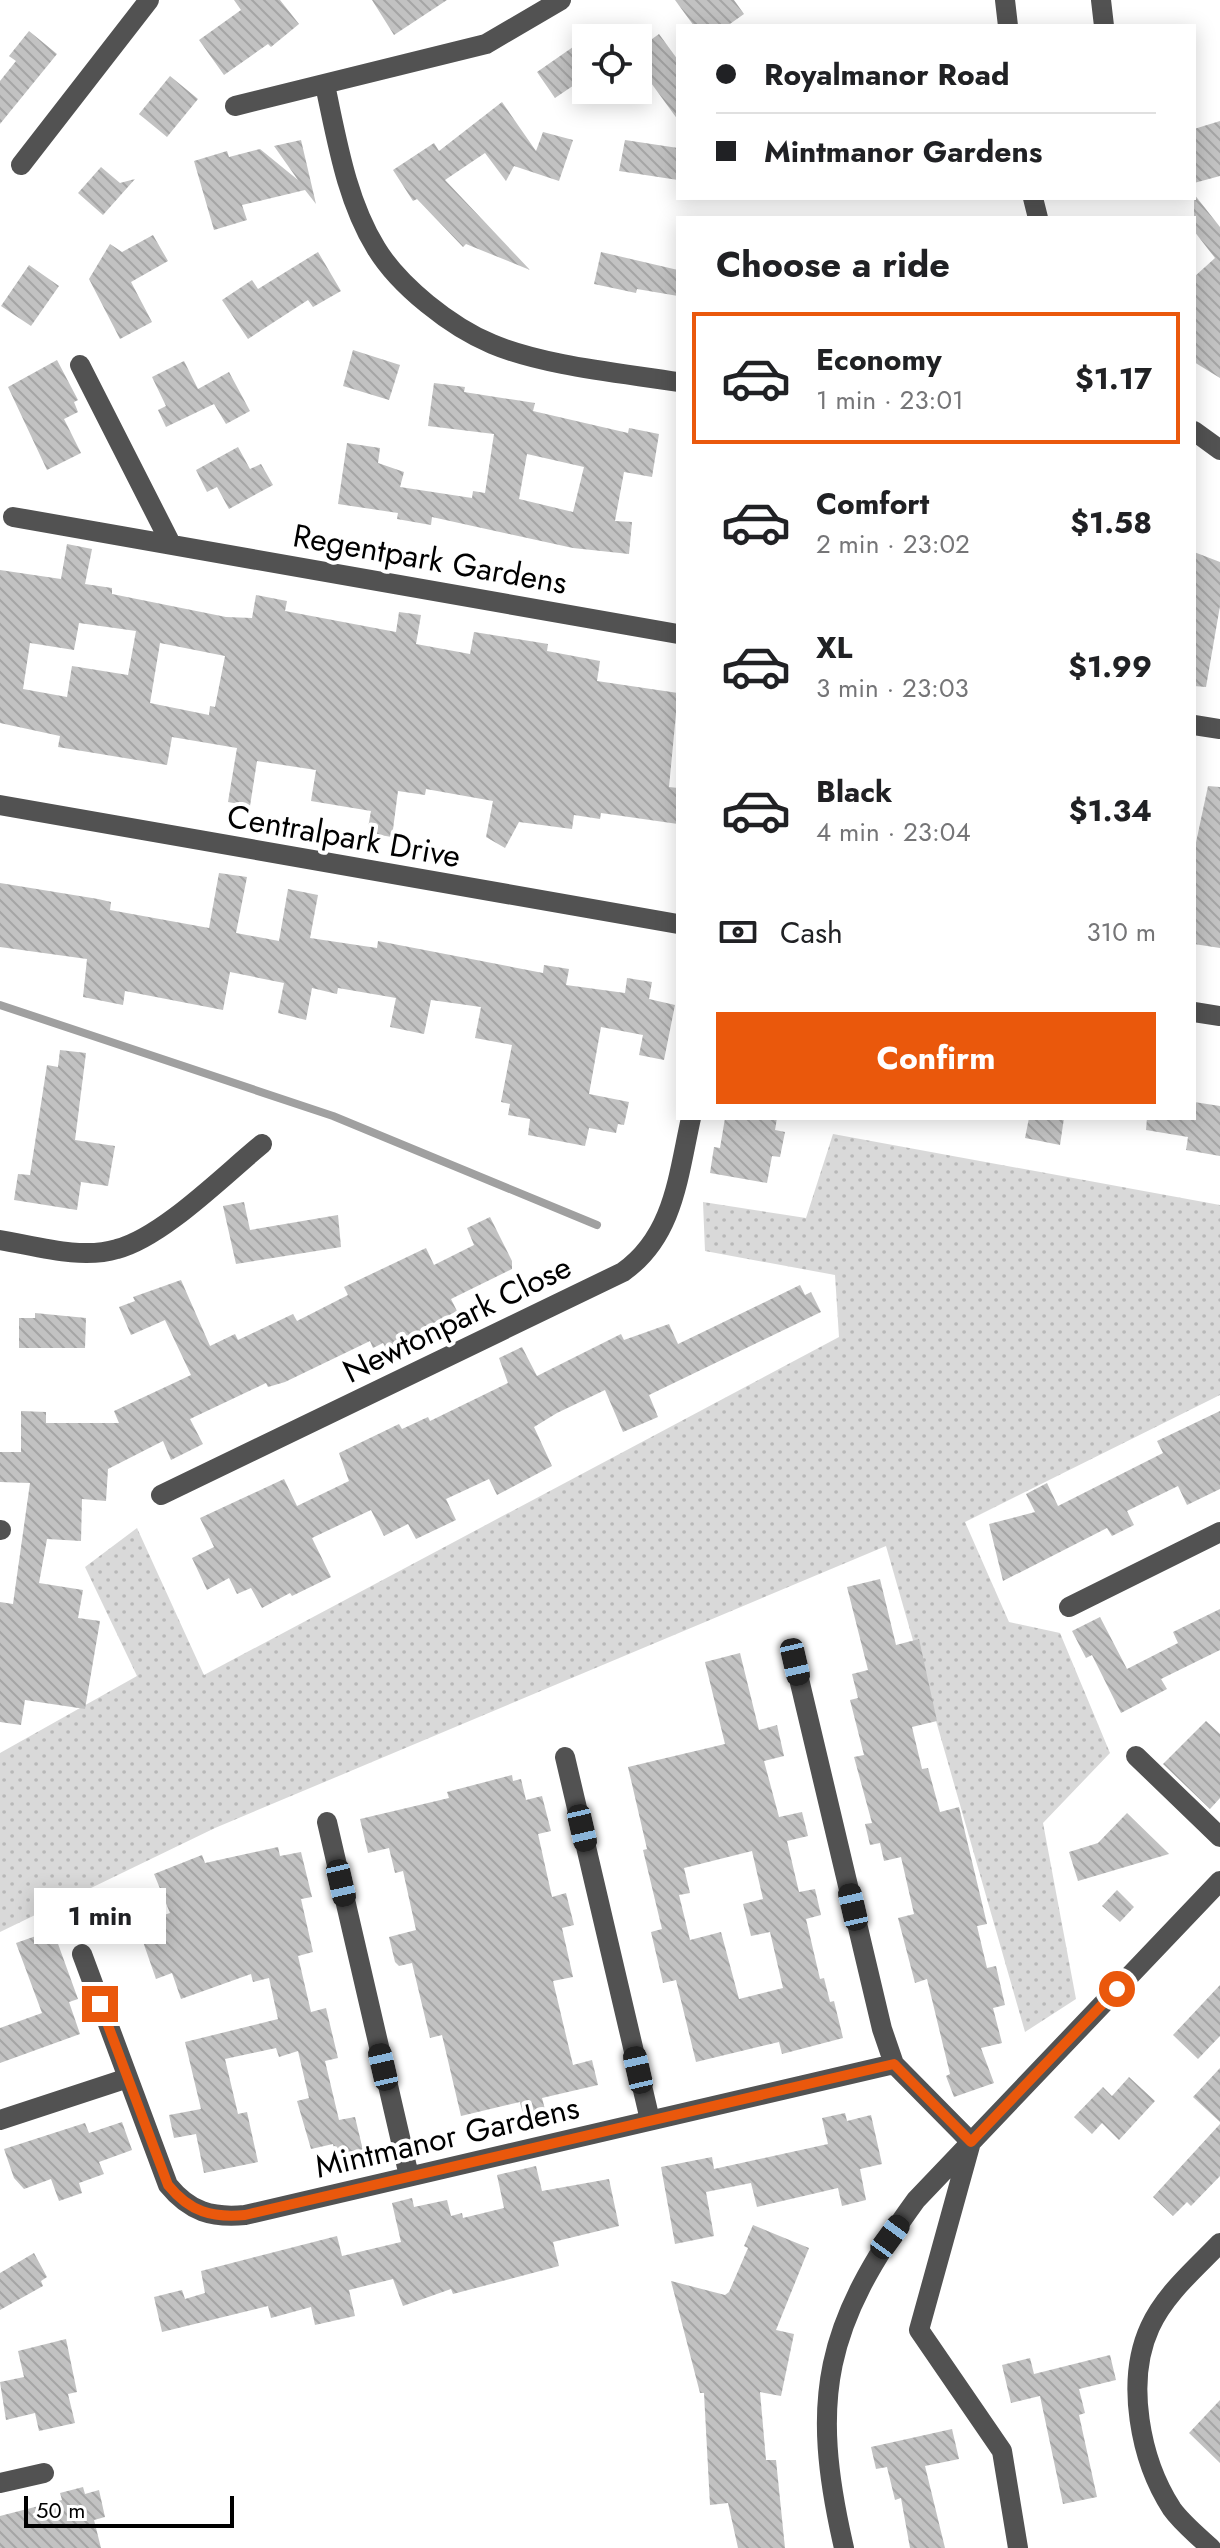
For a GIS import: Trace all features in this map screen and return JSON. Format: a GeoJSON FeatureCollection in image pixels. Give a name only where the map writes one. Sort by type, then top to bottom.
{"type":"FeatureCollection","features":[{"type":"Feature","properties":{"kind":"street"},"geometry":{"type":"LineString","coordinates":[[21,165],[149,0]]}},
{"type":"Feature","properties":{"kind":"street"},"geometry":{"type":"LineString","coordinates":[[235,106],[486,44],[561,0]]}},
{"type":"Feature","properties":{"kind":"street"},"geometry":{"type":"LineString","coordinates":[[1005,0],[1008,24]]}},
{"type":"Feature","properties":{"kind":"street"},"geometry":{"type":"LineString","coordinates":[[1101,0],[1104,24]]}},
{"type":"Feature","properties":{"kind":"street"},"geometry":{"type":"LineString","coordinates":[[325,85],[345,176],[375,247],[400,281],[441,313],[492,344],[560,362],[676,382]]}},
{"type":"Feature","properties":{"kind":"street"},"geometry":{"type":"LineString","coordinates":[[80,365],[171,544]]}},
{"type":"Feature","properties":{"kind":"street"},"geometry":{"type":"LineString","coordinates":[[1196,432],[1220,450]]}},
{"type":"Feature","properties":{"kind":"street","name":"Regentpark Gardens"},"geometry":{"type":"LineString","coordinates":[[13,517],[676,634]]}},
{"type":"Feature","properties":{"kind":"street"},"geometry":{"type":"LineString","coordinates":[[1196,725],[1220,729]]}},
{"type":"Feature","properties":{"kind":"street","name":"Centralpark Drive"},"geometry":{"type":"LineString","coordinates":[[0,805],[676,924]]}},
{"type":"Feature","properties":{"kind":"street"},"geometry":{"type":"LineString","coordinates":[[1196,1012],[1220,1016]]}},
{"type":"Feature","properties":{"kind":"street","name":"Newtonpark Close"},"geometry":{"type":"LineString","coordinates":[[161,1495],[623,1272],[644,1257],[662,1231],[672,1203],[691,1120]]}},
{"type":"Feature","properties":{"kind":"street"},"geometry":{"type":"LineString","coordinates":[[0,1240],[73,1252],[116,1250],[150,1235],[262,1144]]}},
{"type":"Feature","properties":{"kind":"street"},"geometry":{"type":"LineString","coordinates":[[1069,1607],[1220,1532]]}},
{"type":"Feature","properties":{"kind":"street"},"geometry":{"type":"LineString","coordinates":[[795,1662],[882,2029],[894,2064],[971,2142]]}},
{"type":"Feature","properties":{"kind":"street"},"geometry":{"type":"LineString","coordinates":[[1136,1756],[1220,1837]]}},
{"type":"Feature","properties":{"kind":"street"},"geometry":{"type":"LineString","coordinates":[[565,1757],[650,2120]]}},
{"type":"Feature","properties":{"kind":"street"},"geometry":{"type":"LineString","coordinates":[[327,1822],[409,2176]]}},
{"type":"Feature","properties":{"kind":"street"},"geometry":{"type":"LineString","coordinates":[[844,2548],[825,2447],[832,2367],[853,2298],[876,2255],[916,2200],[1220,1881]]}},
{"type":"Feature","properties":{"kind":"street","name":"Mintmanor Gardens"},"geometry":{"type":"LineString","coordinates":[[82,1954],[168,2185],[178,2198],[203,2214],[245,2215],[894,2064]]}},
{"type":"Feature","properties":{"kind":"street"},"geometry":{"type":"LineString","coordinates":[[0,2120],[128,2078]]}},
{"type":"Feature","properties":{"kind":"street"},"geometry":{"type":"LineString","coordinates":[[971,2142],[919,2330],[1002,2451],[1018,2548]]}},
{"type":"Feature","properties":{"kind":"street"},"geometry":{"type":"LineString","coordinates":[[1211,2548],[1174,2511],[1162,2490],[1150,2460],[1137,2383],[1140,2353],[1150,2326],[1173,2291],[1220,2243]]}},
{"type":"Feature","properties":{"kind":"street"},"geometry":{"type":"LineString","coordinates":[[0,2483],[44,2473]]}},
{"type":"Feature","properties":{"kind":"shaded area"},"geometry":{"type":"Polygon","coordinates":[[[833,1134],[1220,1205],[1220,1395],[965,1522],[1009,1622],[1060,1633],[1110,1753],[1043,1823],[1076,1999],[1025,2032],[886,1546],[215,1828],[0,1932],[0,1753],[137,1676],[85,1567],[137,1528],[204,1675],[839,1337],[835,1275],[705,1251],[703,1202],[806,1218],[833,1134]]]}},
{"type":"Feature","properties":{"kind":"building"},"geometry":{"type":"Polygon","coordinates":[[[234,0],[280,0],[299,24],[271,47],[268,44],[224,75],[199,40],[241,10],[234,0]]]}},
{"type":"Feature","properties":{"kind":"building"},"geometry":{"type":"Polygon","coordinates":[[[372,0],[447,0],[394,35],[372,0]]]}},
{"type":"Feature","properties":{"kind":"building"},"geometry":{"type":"Polygon","coordinates":[[[675,0],[734,0],[744,14],[730,24],[693,24],[675,0]]]}},
{"type":"Feature","properties":{"kind":"building"},"geometry":{"type":"Polygon","coordinates":[[[29,31],[57,54],[0,124],[0,81],[16,61],[9,56],[29,31]]]}},
{"type":"Feature","properties":{"kind":"building"},"geometry":{"type":"Polygon","coordinates":[[[659,34],[676,57],[676,117],[652,84],[652,39],[659,34]]]}},
{"type":"Feature","properties":{"kind":"building"},"geometry":{"type":"Polygon","coordinates":[[[572,48],[572,86],[555,98],[537,72],[572,48]]]}},
{"type":"Feature","properties":{"kind":"building"},"geometry":{"type":"Polygon","coordinates":[[[170,76],[198,99],[167,137],[139,114],[170,76]]]}},
{"type":"Feature","properties":{"kind":"building"},"geometry":{"type":"Polygon","coordinates":[[[502,102],[536,151],[543,132],[573,140],[559,181],[514,166],[506,181],[485,153],[445,180],[530,270],[466,244],[463,247],[417,199],[413,201],[393,170],[434,143],[439,151],[502,102]]]}},
{"type":"Feature","properties":{"kind":"building"},"geometry":{"type":"Polygon","coordinates":[[[1220,121],[1220,176],[1196,182],[1196,128],[1220,121]]]}},
{"type":"Feature","properties":{"kind":"building"},"geometry":{"type":"Polygon","coordinates":[[[301,140],[316,204],[305,190],[242,205],[247,220],[214,230],[194,161],[227,151],[229,157],[260,149],[298,180],[274,146],[301,140]]]}},
{"type":"Feature","properties":{"kind":"building"},"geometry":{"type":"Polygon","coordinates":[[[625,140],[676,148],[676,180],[619,171],[625,140]]]}},
{"type":"Feature","properties":{"kind":"building"},"geometry":{"type":"Polygon","coordinates":[[[101,167],[120,183],[135,179],[103,215],[78,193],[101,167]]]}},
{"type":"Feature","properties":{"kind":"building"},"geometry":{"type":"Polygon","coordinates":[[[1196,197],[1220,227],[1220,378],[1196,363],[1196,275],[1215,258],[1196,234],[1196,197]]]}},
{"type":"Feature","properties":{"kind":"building"},"geometry":{"type":"Polygon","coordinates":[[[153,235],[168,261],[131,282],[152,322],[120,339],[89,279],[110,244],[122,252],[153,235]]]}},
{"type":"Feature","properties":{"kind":"building"},"geometry":{"type":"Polygon","coordinates":[[[318,252],[341,291],[313,307],[308,300],[248,339],[222,300],[252,280],[258,289],[318,252]]]}},
{"type":"Feature","properties":{"kind":"building"},"geometry":{"type":"Polygon","coordinates":[[[601,252],[676,270],[676,296],[637,289],[636,293],[594,284],[601,252]]]}},
{"type":"Feature","properties":{"kind":"building"},"geometry":{"type":"Polygon","coordinates":[[[29,265],[59,286],[31,326],[1,306],[29,265]]]}},
{"type":"Feature","properties":{"kind":"building"},"geometry":{"type":"Polygon","coordinates":[[[353,350],[400,365],[389,400],[343,386],[353,350]]]}},
{"type":"Feature","properties":{"kind":"building"},"geometry":{"type":"Polygon","coordinates":[[[57,360],[78,400],[74,402],[78,412],[64,419],[81,453],[47,470],[8,387],[57,360]]]}},
{"type":"Feature","properties":{"kind":"building"},"geometry":{"type":"Polygon","coordinates":[[[184,361],[198,389],[229,372],[250,411],[226,424],[214,404],[166,427],[158,410],[166,406],[152,377],[184,361]]]}},
{"type":"Feature","properties":{"kind":"building"},"geometry":{"type":"Polygon","coordinates":[[[434,383],[465,387],[464,392],[535,403],[533,411],[628,433],[629,428],[659,434],[652,477],[624,472],[615,521],[632,522],[629,554],[573,548],[432,517],[431,525],[397,519],[398,513],[338,504],[347,443],[380,448],[378,463],[404,472],[400,487],[472,498],[473,491],[485,493],[494,434],[428,426],[434,383]],[[527,454],[519,499],[573,512],[584,467],[527,454]]]}},
{"type":"Feature","properties":{"kind":"building"},"geometry":{"type":"Polygon","coordinates":[[[238,447],[250,469],[261,464],[273,485],[229,509],[217,487],[207,492],[196,470],[238,447]]]}},
{"type":"Feature","properties":{"kind":"building"},"geometry":{"type":"Polygon","coordinates":[[[67,544],[92,549],[85,584],[112,588],[112,594],[226,617],[252,618],[256,595],[287,601],[285,611],[396,632],[399,612],[421,615],[416,644],[470,654],[474,632],[548,644],[547,651],[600,661],[597,681],[676,693],[669,787],[676,788],[676,824],[601,813],[600,819],[574,815],[572,829],[519,822],[505,848],[486,837],[493,801],[426,789],[425,795],[398,791],[392,837],[367,833],[371,811],[311,801],[316,770],[257,761],[250,806],[228,802],[237,748],[172,737],[167,765],[58,747],[60,736],[0,723],[0,570],[61,579],[67,544]],[[79,623],[74,650],[30,643],[23,689],[67,697],[72,666],[128,675],[136,631],[79,623]],[[160,643],[150,703],[209,715],[210,706],[215,707],[225,656],[160,643]]]}},
{"type":"Feature","properties":{"kind":"building"},"geometry":{"type":"Polygon","coordinates":[[[1196,553],[1220,562],[1220,606],[1206,687],[1196,686],[1196,553]]]}},
{"type":"Feature","properties":{"kind":"building"},"geometry":{"type":"Polygon","coordinates":[[[1208,786],[1220,787],[1220,948],[1196,944],[1196,843],[1208,786]]]}},
{"type":"Feature","properties":{"kind":"building"},"geometry":{"type":"Polygon","coordinates":[[[219,873],[247,877],[236,933],[279,941],[288,889],[318,895],[310,938],[377,948],[378,941],[543,973],[544,965],[569,969],[566,985],[625,993],[627,978],[652,982],[649,999],[675,1005],[664,1060],[639,1055],[643,1035],[601,1027],[589,1094],[629,1102],[624,1125],[618,1124],[616,1133],[589,1128],[585,1146],[528,1135],[530,1119],[508,1115],[510,1104],[501,1102],[512,1045],[475,1038],[481,1007],[431,1000],[424,1034],[390,1027],[396,998],[338,988],[337,994],[312,988],[306,1020],[278,1013],[284,983],[230,972],[223,1010],[125,991],[123,1005],[83,997],[87,959],[0,947],[0,883],[98,899],[111,902],[110,910],[209,928],[219,873]]]}},
{"type":"Feature","properties":{"kind":"building"},"geometry":{"type":"Polygon","coordinates":[[[60,1050],[86,1053],[75,1140],[115,1146],[108,1186],[81,1182],[77,1210],[14,1200],[18,1174],[30,1175],[47,1065],[58,1067],[60,1050]]]}},
{"type":"Feature","properties":{"kind":"building"},"geometry":{"type":"Polygon","coordinates":[[[1196,1102],[1220,1106],[1220,1156],[1186,1150],[1188,1137],[1146,1130],[1147,1120],[1196,1120],[1196,1102]]]}},
{"type":"Feature","properties":{"kind":"building"},"geometry":{"type":"Polygon","coordinates":[[[725,1120],[777,1120],[775,1130],[785,1132],[780,1157],[772,1156],[767,1183],[710,1173],[714,1147],[720,1148],[725,1120]]]}},
{"type":"Feature","properties":{"kind":"building"},"geometry":{"type":"Polygon","coordinates":[[[1029,1120],[1064,1120],[1060,1145],[1025,1138],[1029,1120]]]}},
{"type":"Feature","properties":{"kind":"building"},"geometry":{"type":"Polygon","coordinates":[[[244,1202],[250,1230],[338,1215],[341,1247],[236,1264],[223,1206],[244,1202]]]}},
{"type":"Feature","properties":{"kind":"building"},"geometry":{"type":"Polygon","coordinates":[[[490,1217],[512,1261],[512,1269],[451,1299],[457,1311],[424,1328],[428,1335],[389,1354],[383,1343],[373,1348],[370,1341],[285,1382],[268,1387],[266,1383],[190,1419],[203,1444],[171,1460],[163,1441],[108,1469],[106,1501],[82,1499],[81,1541],[47,1539],[39,1583],[83,1590],[78,1618],[100,1621],[85,1709],[25,1700],[21,1725],[0,1722],[0,1602],[13,1604],[30,1483],[0,1482],[0,1452],[21,1452],[21,1411],[46,1412],[46,1423],[119,1423],[114,1411],[191,1375],[165,1320],[131,1335],[119,1307],[135,1301],[133,1297],[181,1280],[210,1346],[235,1334],[238,1340],[293,1314],[297,1321],[348,1295],[344,1287],[426,1248],[434,1265],[474,1245],[467,1228],[490,1217]]]}},
{"type":"Feature","properties":{"kind":"building"},"geometry":{"type":"Polygon","coordinates":[[[800,1285],[805,1295],[811,1292],[821,1312],[649,1395],[658,1417],[623,1432],[605,1390],[534,1427],[552,1466],[497,1495],[489,1479],[446,1499],[456,1520],[416,1539],[408,1524],[384,1536],[371,1510],[312,1538],[331,1577],[262,1608],[251,1588],[237,1594],[229,1578],[207,1590],[192,1558],[214,1547],[200,1518],[284,1479],[297,1506],[349,1481],[339,1453],[399,1424],[402,1429],[428,1417],[430,1421],[508,1383],[499,1358],[522,1347],[537,1376],[621,1334],[624,1340],[669,1324],[678,1344],[800,1285]]]}},
{"type":"Feature","properties":{"kind":"building"},"geometry":{"type":"Polygon","coordinates":[[[35,1313],[86,1318],[85,1348],[19,1348],[19,1318],[35,1318],[35,1313]]]}},
{"type":"Feature","properties":{"kind":"building"},"geometry":{"type":"Polygon","coordinates":[[[1220,1411],[1220,1489],[1187,1505],[1178,1486],[1127,1511],[1134,1525],[1112,1536],[1107,1528],[1003,1581],[989,1524],[1035,1512],[1026,1494],[1047,1483],[1058,1506],[1163,1453],[1157,1441],[1220,1411]]]}},
{"type":"Feature","properties":{"kind":"building"},"geometry":{"type":"Polygon","coordinates":[[[880,1579],[896,1645],[919,1639],[937,1721],[912,1727],[922,1769],[928,1768],[940,1812],[959,1807],[987,1924],[977,1926],[987,1968],[996,1966],[1005,2005],[993,2008],[1002,2043],[981,2048],[994,2083],[954,2097],[946,2076],[950,2074],[927,1979],[915,1983],[898,1918],[914,1914],[901,1857],[884,1861],[880,1843],[870,1845],[865,1824],[872,1823],[854,1757],[864,1755],[850,1700],[858,1698],[852,1674],[868,1670],[847,1587],[880,1579]]]}},
{"type":"Feature","properties":{"kind":"building"},"geometry":{"type":"Polygon","coordinates":[[[1220,1609],[1220,1650],[1161,1679],[1167,1689],[1121,1713],[1092,1655],[1086,1658],[1072,1631],[1100,1617],[1127,1669],[1178,1643],[1173,1632],[1220,1609]]]}},
{"type":"Feature","properties":{"kind":"building"},"geometry":{"type":"Polygon","coordinates":[[[740,1653],[759,1730],[777,1725],[784,1756],[764,1761],[779,1817],[802,1812],[808,1836],[787,1841],[799,1892],[815,1889],[821,1915],[806,1919],[820,1979],[824,1978],[830,2002],[834,2001],[843,2038],[782,2054],[779,2042],[696,2062],[676,1980],[663,1983],[651,1932],[662,1929],[628,1767],[725,1744],[705,1662],[740,1653]],[[752,1851],[684,1868],[690,1893],[679,1895],[690,1940],[721,1932],[739,1999],[783,1988],[770,1932],[751,1936],[743,1904],[763,1899],[752,1851]]]}},
{"type":"Feature","properties":{"kind":"building"},"geometry":{"type":"Polygon","coordinates":[[[1206,1721],[1220,1734],[1220,1798],[1210,1809],[1163,1764],[1206,1721]]]}},
{"type":"Feature","properties":{"kind":"building"},"geometry":{"type":"Polygon","coordinates":[[[512,1775],[513,1781],[521,1779],[526,1800],[542,1796],[551,1831],[538,1834],[552,1897],[566,1893],[574,1925],[562,1928],[573,1977],[553,1981],[573,2065],[592,2060],[598,2085],[542,2098],[546,2113],[524,2118],[520,2102],[461,2116],[442,2035],[430,2038],[412,1963],[399,1966],[395,1962],[389,1937],[416,1930],[403,1871],[395,1873],[389,1848],[368,1853],[360,1819],[449,1798],[447,1792],[512,1775]]]}},
{"type":"Feature","properties":{"kind":"building"},"geometry":{"type":"Polygon","coordinates":[[[1127,1813],[1169,1854],[1078,1881],[1069,1852],[1098,1843],[1127,1813]]]}},
{"type":"Feature","properties":{"kind":"building"},"geometry":{"type":"Polygon","coordinates":[[[278,1847],[280,1856],[301,1852],[312,1897],[301,1899],[313,1952],[298,1956],[311,2012],[326,2008],[338,2058],[325,2061],[339,2120],[355,2117],[367,2167],[340,2174],[333,2144],[311,2149],[297,2101],[309,2098],[298,2051],[279,2057],[276,2048],[225,2059],[238,2114],[247,2112],[258,2162],[204,2173],[196,2134],[174,2138],[169,2115],[201,2109],[185,2042],[278,2019],[269,1978],[253,1982],[251,1974],[181,1999],[172,1973],[156,1979],[141,1936],[146,1934],[142,1922],[170,1913],[154,1874],[202,1855],[205,1863],[278,1847]]]}},
{"type":"Feature","properties":{"kind":"building"},"geometry":{"type":"Polygon","coordinates":[[[1117,1890],[1134,1907],[1120,1922],[1102,1906],[1117,1890]]]}},
{"type":"Feature","properties":{"kind":"building"},"geometry":{"type":"Polygon","coordinates":[[[53,1930],[78,1999],[69,2002],[80,2034],[0,2063],[0,2028],[42,2013],[16,1943],[53,1930]]]}},
{"type":"Feature","properties":{"kind":"building"},"geometry":{"type":"Polygon","coordinates":[[[1220,1985],[1220,2036],[1198,2059],[1173,2035],[1220,1985]]]}},
{"type":"Feature","properties":{"kind":"building"},"geometry":{"type":"Polygon","coordinates":[[[1220,2068],[1220,2122],[1193,2097],[1220,2068]]]}},
{"type":"Feature","properties":{"kind":"building"},"geometry":{"type":"Polygon","coordinates":[[[1129,2077],[1155,2101],[1119,2140],[1102,2123],[1092,2134],[1074,2117],[1103,2087],[1112,2096],[1129,2077]]]}},
{"type":"Feature","properties":{"kind":"building"},"geometry":{"type":"Polygon","coordinates":[[[845,2113],[847,2121],[871,2115],[882,2164],[860,2169],[866,2200],[842,2206],[838,2188],[757,2207],[751,2183],[706,2192],[714,2236],[675,2244],[661,2167],[712,2157],[714,2169],[828,2144],[822,2118],[845,2113]]]}},
{"type":"Feature","properties":{"kind":"building"},"geometry":{"type":"Polygon","coordinates":[[[122,2122],[132,2150],[99,2162],[104,2174],[79,2183],[82,2193],[59,2201],[51,2179],[24,2189],[14,2178],[4,2149],[85,2123],[89,2133],[122,2122]]]}},
{"type":"Feature","properties":{"kind":"building"},"geometry":{"type":"Polygon","coordinates":[[[1220,2124],[1220,2176],[1191,2206],[1187,2202],[1173,2216],[1153,2197],[1220,2124]]]}},
{"type":"Feature","properties":{"kind":"building"},"geometry":{"type":"Polygon","coordinates":[[[536,2166],[542,2191],[609,2179],[619,2226],[553,2242],[559,2266],[453,2294],[451,2289],[403,2306],[393,2279],[349,2290],[355,2316],[315,2325],[311,2307],[271,2318],[268,2306],[162,2332],[154,2297],[182,2290],[185,2299],[205,2293],[201,2271],[337,2236],[342,2256],[401,2242],[392,2203],[412,2198],[414,2207],[447,2200],[451,2216],[462,2213],[463,2218],[504,2208],[497,2175],[536,2166]]]}},
{"type":"Feature","properties":{"kind":"building"},"geometry":{"type":"Polygon","coordinates":[[[753,2225],[809,2248],[776,2330],[794,2334],[781,2396],[760,2392],[766,2460],[776,2460],[785,2548],[738,2548],[728,2503],[710,2505],[704,2393],[700,2393],[671,2281],[725,2295],[748,2248],[744,2246],[753,2225]]]}},
{"type":"Feature","properties":{"kind":"building"},"geometry":{"type":"Polygon","coordinates":[[[34,2253],[47,2277],[41,2281],[43,2286],[0,2310],[0,2273],[34,2253]]]}},
{"type":"Feature","properties":{"kind":"building"},"geometry":{"type":"Polygon","coordinates":[[[66,2339],[77,2392],[68,2394],[75,2423],[39,2431],[35,2413],[6,2420],[0,2382],[24,2377],[18,2351],[66,2339]]]}},
{"type":"Feature","properties":{"kind":"building"},"geometry":{"type":"Polygon","coordinates":[[[1110,2355],[1116,2380],[1079,2389],[1085,2413],[1079,2415],[1097,2497],[1063,2504],[1040,2396],[1011,2403],[1002,2365],[1030,2358],[1034,2374],[1110,2355]]]}},
{"type":"Feature","properties":{"kind":"building"},"geometry":{"type":"Polygon","coordinates":[[[1220,2400],[1220,2463],[1189,2433],[1220,2400]]]}},
{"type":"Feature","properties":{"kind":"building"},"geometry":{"type":"Polygon","coordinates":[[[952,2429],[959,2459],[925,2466],[945,2548],[910,2548],[901,2498],[895,2500],[887,2467],[876,2469],[871,2447],[952,2429]]]}},
{"type":"Feature","properties":{"kind":"building"},"geometry":{"type":"Polygon","coordinates":[[[83,2487],[85,2494],[99,2490],[105,2517],[94,2520],[101,2548],[0,2548],[0,2516],[62,2500],[60,2493],[83,2487]]]}},
{"type":"Feature","properties":{"kind":"waterway"},"geometry":{"type":"LineString","coordinates":[[0,1005],[333,1116],[597,1225]]}},
{"type":"Feature","properties":{"kind":"route"},"geometry":{"type":"LineString","coordinates":[[100,2004],[168,2185],[190,2208],[223,2217],[245,2215],[894,2064],[912,2086],[971,2142],[1117,1989]]}}]}
